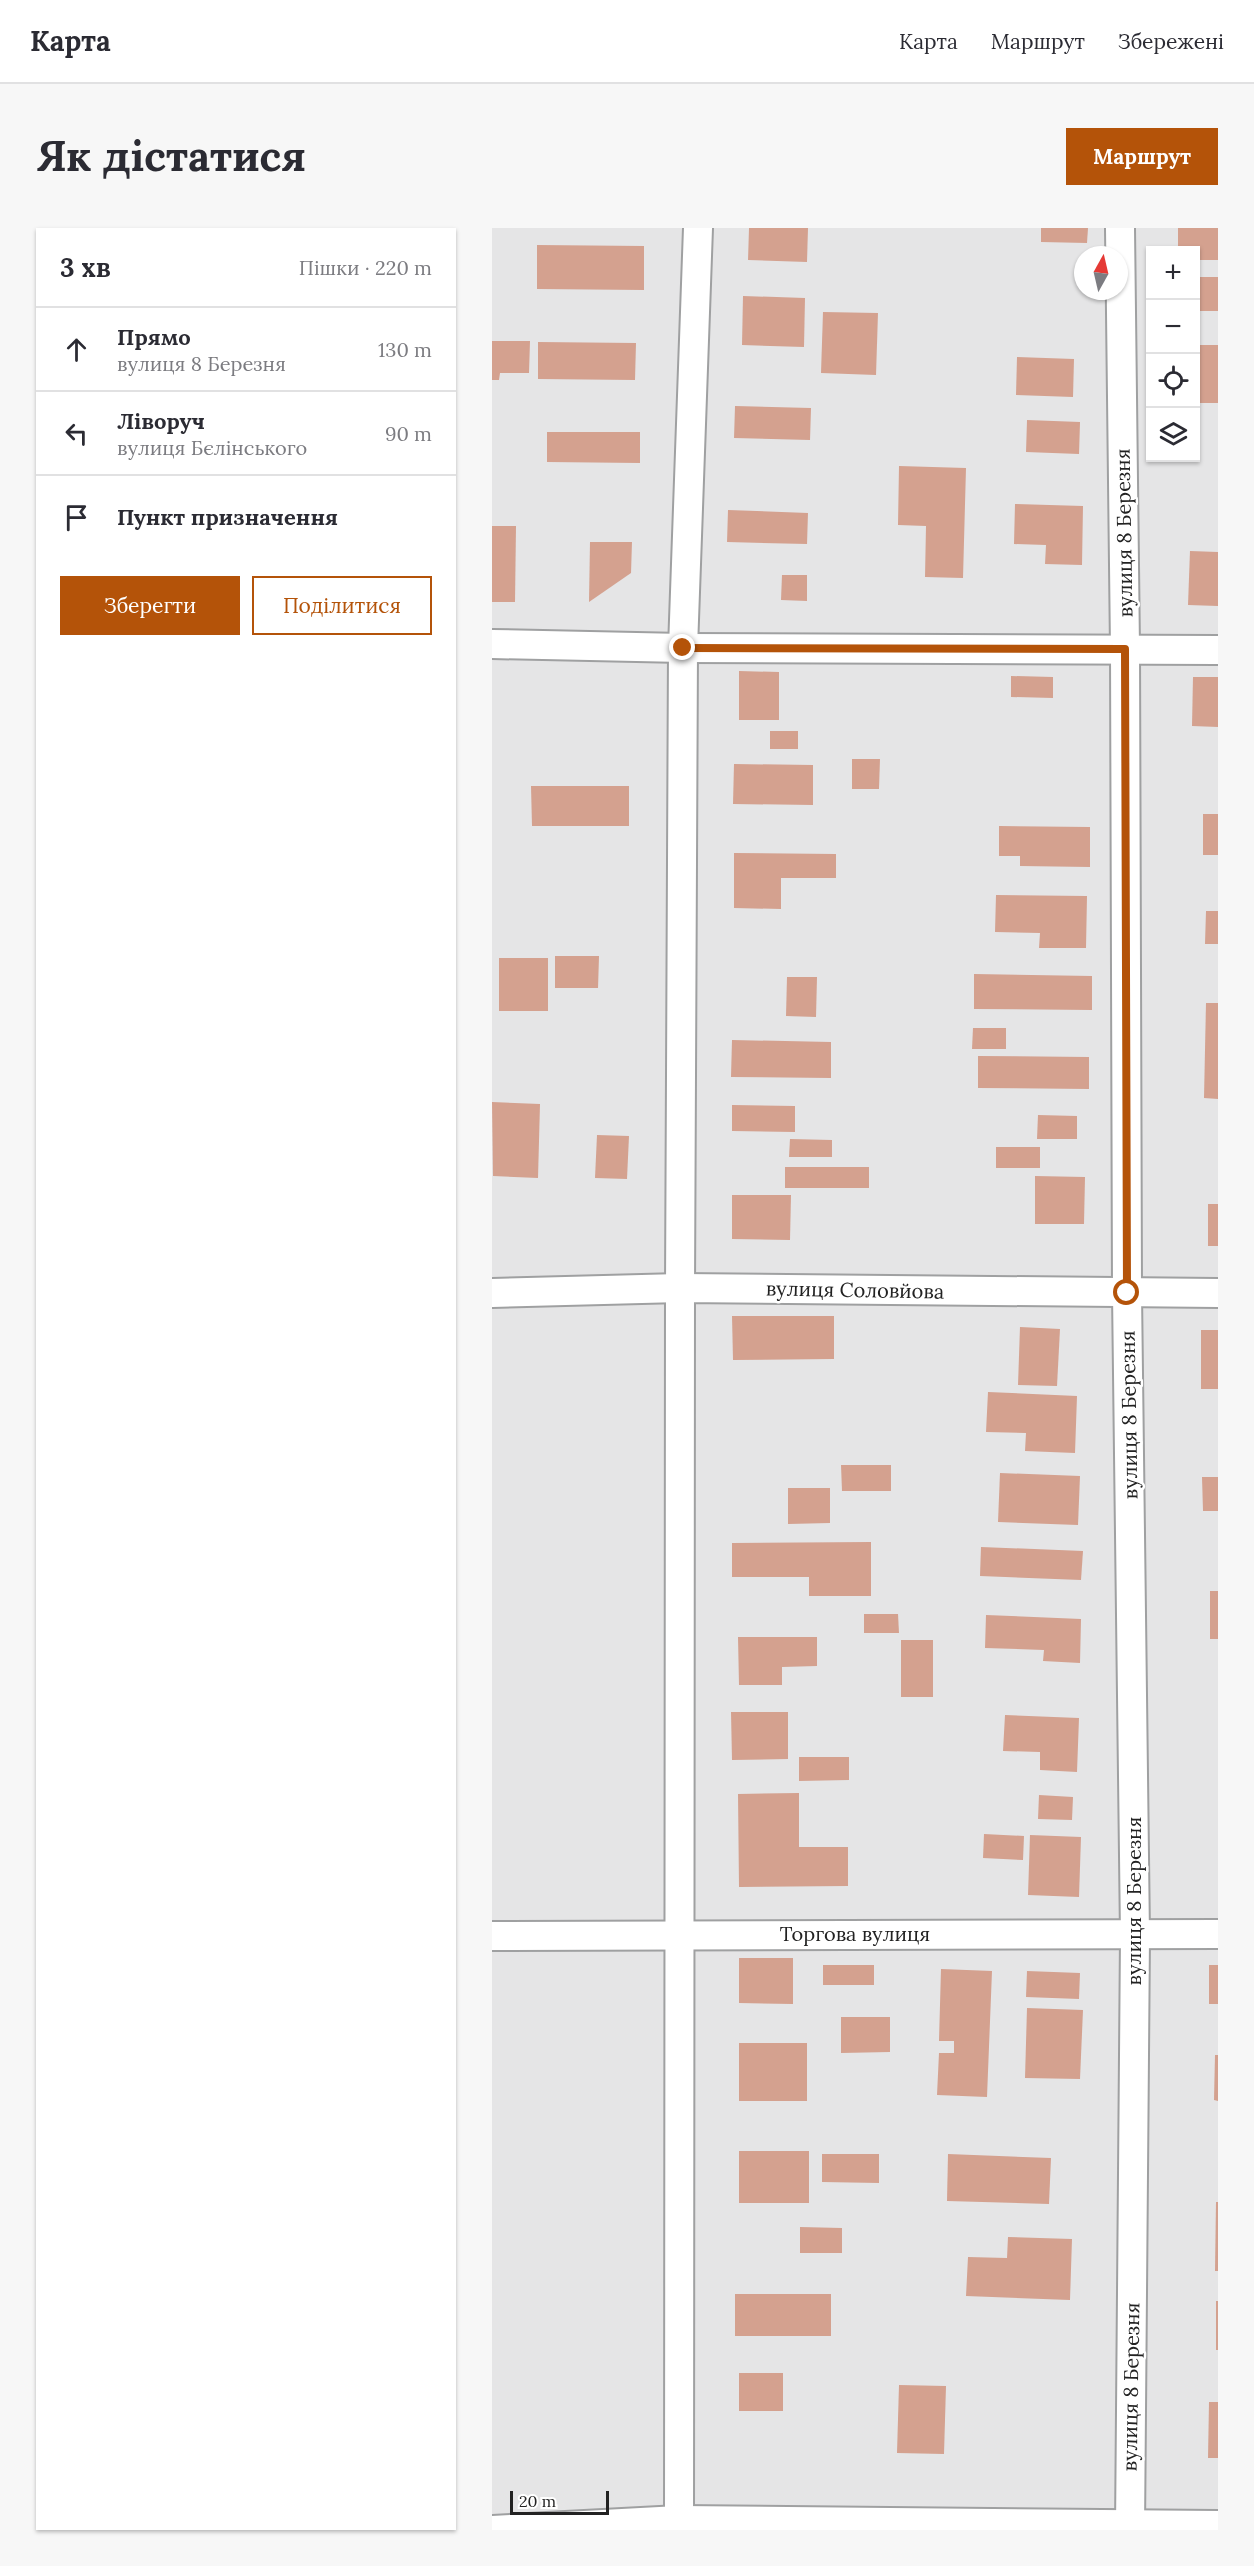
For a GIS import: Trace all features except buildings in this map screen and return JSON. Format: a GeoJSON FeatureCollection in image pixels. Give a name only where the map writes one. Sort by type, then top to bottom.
{"type":"FeatureCollection","features":[{"type":"Feature","properties":{"kind":"street"},"geometry":{"type":"LineString","coordinates":[[679,2525],[678,1933],[683,648],[698,228]]}},
{"type":"Feature","properties":{"kind":"street","name":"вулиця 8 Березня"},"geometry":{"type":"LineString","coordinates":[[1120,228],[1125,649],[1127,1293],[1135,1936],[1130,2527]]}},
{"type":"Feature","properties":{"kind":"street"},"geometry":{"type":"LineString","coordinates":[[492,644],[683,648],[1218,650]]}},
{"type":"Feature","properties":{"kind":"street","name":"вулиця Соловйова"},"geometry":{"type":"LineString","coordinates":[[492,1293],[680,1288],[1218,1293]]}},
{"type":"Feature","properties":{"kind":"street","name":"Торгова вулиця"},"geometry":{"type":"LineString","coordinates":[[492,1936],[678,1933],[1135,1936],[1218,1934]]}},
{"type":"Feature","properties":{"kind":"street"},"geometry":{"type":"LineString","coordinates":[[492,2530],[679,2525],[1130,2527],[1218,2525]]}},
{"type":"Feature","properties":{"kind":"route"},"geometry":{"type":"LineString","coordinates":[[683,648],[1125,649],[1127,1293]]}}]}
